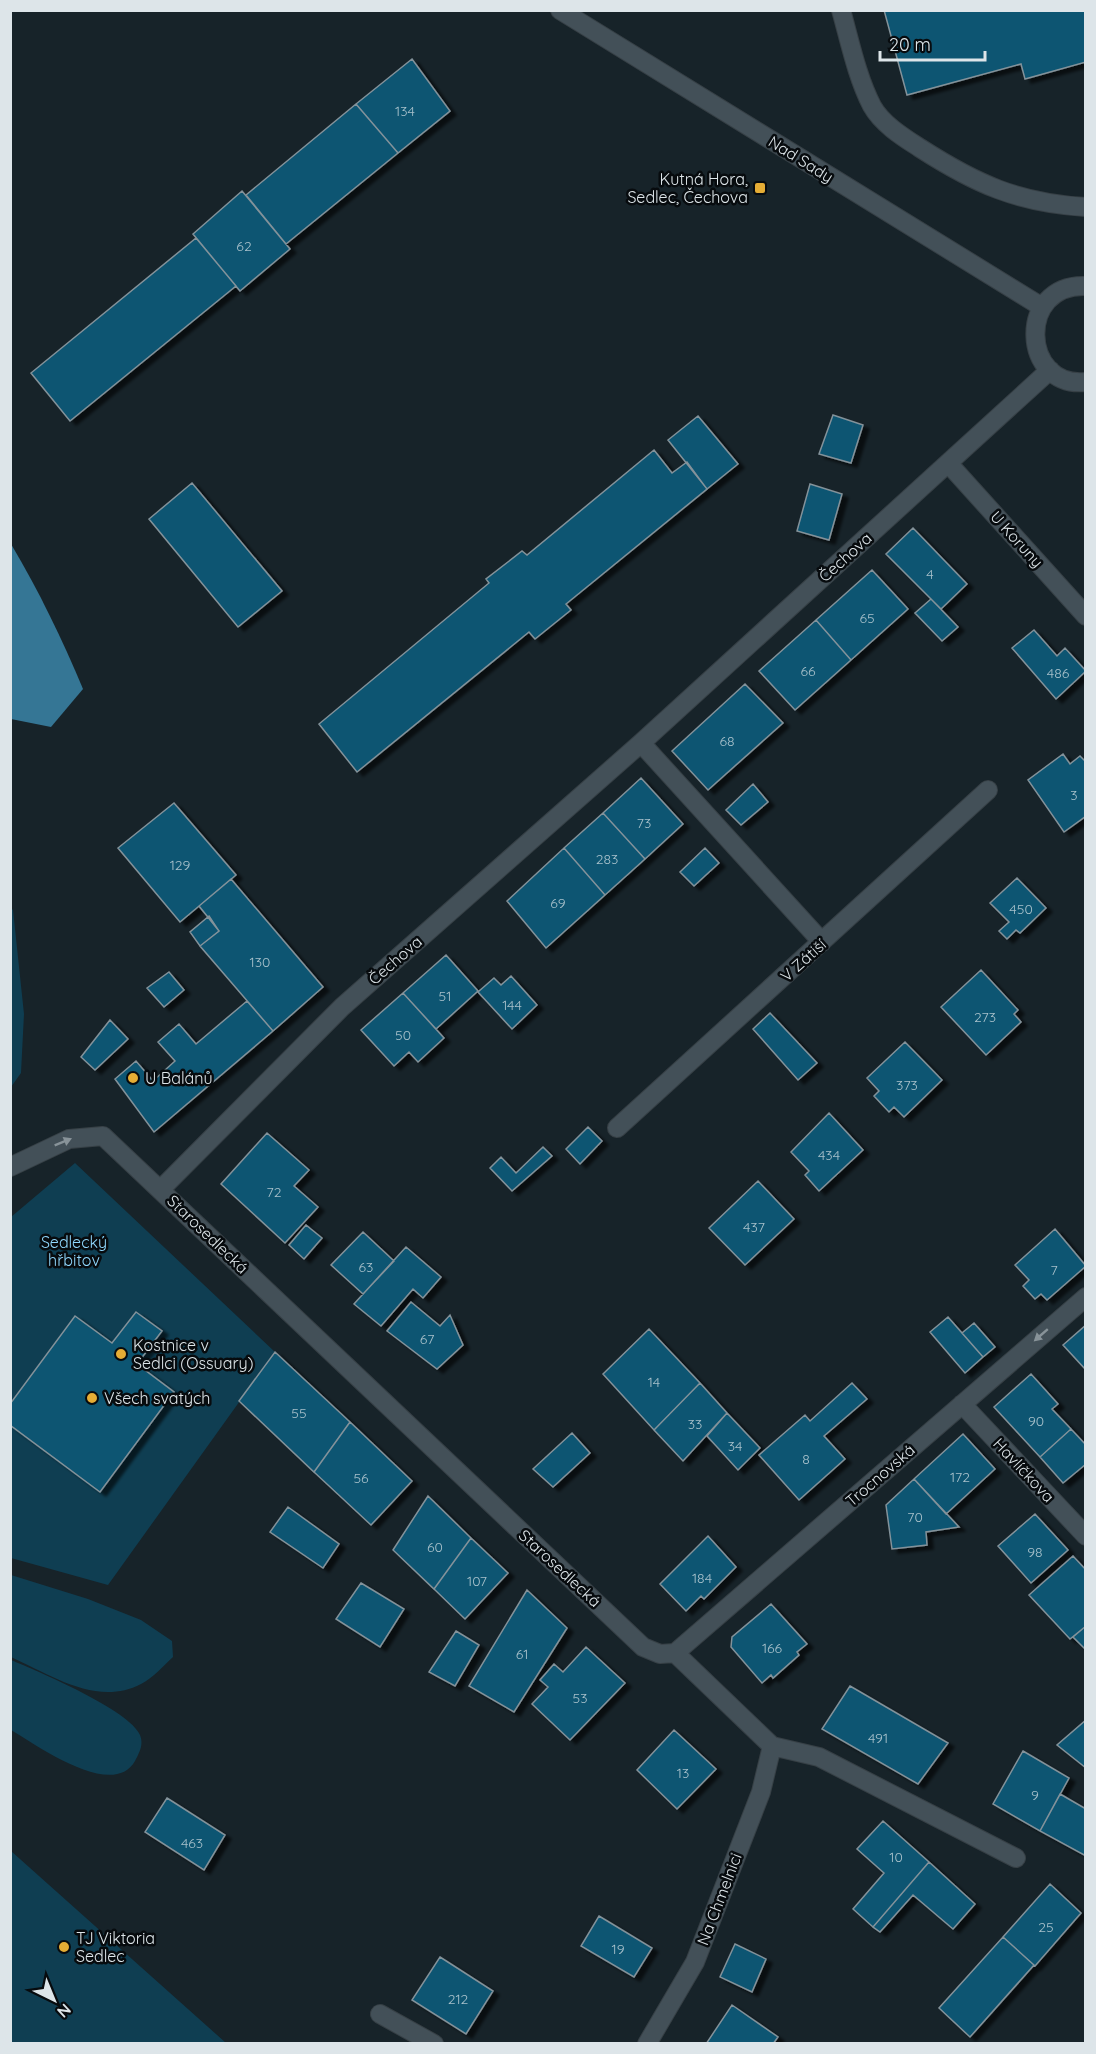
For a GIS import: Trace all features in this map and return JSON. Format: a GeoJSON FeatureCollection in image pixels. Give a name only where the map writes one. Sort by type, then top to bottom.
{"type":"FeatureCollection","features":[{"type":"Feature","properties":{"kind":"street"},"geometry":{"type":"LineString","coordinates":[[841,10],[864,86],[873,108],[888,125],[962,175],[1047,204],[1086,207]]}},
{"type":"Feature","properties":{"kind":"street","name":"Nad Sady"},"geometry":{"type":"LineString","coordinates":[[561,11],[1042,307]]}},
{"type":"Feature","properties":{"kind":"street"},"geometry":{"type":"LineString","coordinates":[[1086,286],[1064,289],[1042,307],[1036,319],[1035,347],[1050,370],[1063,379],[1086,382]]}},
{"type":"Feature","properties":{"kind":"street","name":"Čechova"},"geometry":{"type":"LineString","coordinates":[[161,1188],[342,1007],[641,743],[1050,370]]}},
{"type":"Feature","properties":{"kind":"street","name":"U Koruny"},"geometry":{"type":"LineString","coordinates":[[948,463],[1086,616]]}},
{"type":"Feature","properties":{"kind":"street"},"geometry":{"type":"LineString","coordinates":[[641,743],[822,942]]}},
{"type":"Feature","properties":{"kind":"street","name":"V Zátiší"},"geometry":{"type":"LineString","coordinates":[[617,1128],[988,790]]}},
{"type":"Feature","properties":{"kind":"street","name":"Starosedlecká"},"geometry":{"type":"LineString","coordinates":[[10,1167],[69,1139],[103,1136],[161,1188],[643,1647],[660,1654],[675,1653]]}},
{"type":"Feature","properties":{"kind":"street","name":"Trocnovská"},"geometry":{"type":"LineString","coordinates":[[675,1653],[1086,1297]]}},
{"type":"Feature","properties":{"kind":"street","name":"Havlíčkova"},"geometry":{"type":"LineString","coordinates":[[962,1404],[1086,1536]]}},
{"type":"Feature","properties":{"kind":"street"},"geometry":{"type":"LineString","coordinates":[[675,1653],[772,1746],[819,1758],[1016,1858]]}},
{"type":"Feature","properties":{"kind":"street","name":"Na Chmelnici"},"geometry":{"type":"LineString","coordinates":[[646,2043],[695,1962],[761,1792],[772,1746]]}},
{"type":"Feature","properties":{"kind":"street"},"geometry":{"type":"LineString","coordinates":[[380,2014],[434,2043]]}},
{"type":"Feature","properties":{"kind":"green space"},"geometry":{"type":"Polygon","coordinates":[[[10,907],[13,910],[24,1014],[21,1073],[11,1087],[10,907]]]}},
{"type":"Feature","properties":{"kind":"green space","name":"Sedlecký hřbitov"},"geometry":{"type":"Polygon","coordinates":[[[75,1163],[275,1352],[108,1585],[11,1558],[11,1425],[101,1491],[174,1392],[137,1364],[162,1330],[136,1312],[112,1343],[75,1316],[11,1404],[11,1217],[75,1163]]]}},
{"type":"Feature","properties":{"kind":"green space"},"geometry":{"type":"Polygon","coordinates":[[[11,1575],[88,1599],[141,1620],[172,1641],[173,1657],[141,1684],[124,1690],[108,1692],[74,1686],[11,1657],[11,1575]]]}},
{"type":"Feature","properties":{"kind":"green space"},"geometry":{"type":"Polygon","coordinates":[[[11,1660],[82,1692],[133,1725],[140,1735],[141,1742],[135,1761],[124,1772],[110,1775],[93,1773],[56,1757],[11,1730],[11,1660]]]}},
{"type":"Feature","properties":{"kind":"green space","name":"TJ Viktoria Sedlec"},"geometry":{"type":"Polygon","coordinates":[[[11,1851],[226,2043],[11,2043],[11,1851]]]}},
{"type":"Feature","properties":{"kind":"shaded area"},"geometry":{"type":"Polygon","coordinates":[[[11,544],[50,615],[83,689],[51,727],[11,719],[11,544]]]}},
{"type":"Feature","properties":{"kind":"building"},"geometry":{"type":"Polygon","coordinates":[[[884,10],[1086,10],[1086,62],[1025,79],[1021,64],[907,95],[884,10]]]}},
{"type":"Feature","properties":{"kind":"building"},"geometry":{"type":"Polygon","coordinates":[[[412,59],[450,111],[398,153],[356,104],[412,59]]]}},
{"type":"Feature","properties":{"kind":"building"},"geometry":{"type":"Polygon","coordinates":[[[356,104],[398,153],[286,244],[246,195],[356,104]]]}},
{"type":"Feature","properties":{"kind":"building"},"geometry":{"type":"Polygon","coordinates":[[[242,191],[290,249],[240,291],[193,234],[242,191]]]}},
{"type":"Feature","properties":{"kind":"building"},"geometry":{"type":"Polygon","coordinates":[[[196,238],[236,286],[70,421],[31,373],[196,238]]]}},
{"type":"Feature","properties":{"kind":"building"},"geometry":{"type":"Polygon","coordinates":[[[833,415],[863,425],[851,463],[819,454],[833,415]]]}},
{"type":"Feature","properties":{"kind":"building"},"geometry":{"type":"Polygon","coordinates":[[[698,416],[738,464],[707,489],[668,440],[698,416]]]}},
{"type":"Feature","properties":{"kind":"building"},"geometry":{"type":"Polygon","coordinates":[[[654,450],[672,473],[687,462],[707,489],[566,604],[571,610],[535,639],[529,632],[357,772],[319,724],[489,583],[486,579],[522,551],[527,555],[654,450]]]}},
{"type":"Feature","properties":{"kind":"building"},"geometry":{"type":"Polygon","coordinates":[[[192,483],[282,591],[238,627],[149,519],[192,483]]]}},
{"type":"Feature","properties":{"kind":"building"},"geometry":{"type":"Polygon","coordinates":[[[810,484],[842,494],[829,540],[797,531],[810,484]]]}},
{"type":"Feature","properties":{"kind":"building"},"geometry":{"type":"Polygon","coordinates":[[[913,528],[967,584],[941,609],[886,554],[913,528]]]}},
{"type":"Feature","properties":{"kind":"building"},"geometry":{"type":"Polygon","coordinates":[[[872,570],[908,609],[851,660],[816,620],[872,570]]]}},
{"type":"Feature","properties":{"kind":"building"},"geometry":{"type":"Polygon","coordinates":[[[931,599],[958,627],[942,641],[915,613],[931,599]]]}},
{"type":"Feature","properties":{"kind":"building"},"geometry":{"type":"Polygon","coordinates":[[[816,620],[851,660],[795,710],[759,671],[816,620]]]}},
{"type":"Feature","properties":{"kind":"building"},"geometry":{"type":"Polygon","coordinates":[[[1034,630],[1057,656],[1065,648],[1086,671],[1056,699],[1012,648],[1034,630]]]}},
{"type":"Feature","properties":{"kind":"building"},"geometry":{"type":"Polygon","coordinates":[[[745,684],[783,723],[708,790],[672,751],[745,684]]]}},
{"type":"Feature","properties":{"kind":"building"},"geometry":{"type":"Polygon","coordinates":[[[1063,754],[1070,764],[1080,756],[1086,762],[1086,816],[1064,832],[1028,780],[1063,754]]]}},
{"type":"Feature","properties":{"kind":"building"},"geometry":{"type":"Polygon","coordinates":[[[641,778],[683,824],[645,859],[603,813],[641,778]]]}},
{"type":"Feature","properties":{"kind":"building"},"geometry":{"type":"Polygon","coordinates":[[[753,784],[768,802],[741,825],[726,810],[753,784]]]}},
{"type":"Feature","properties":{"kind":"building"},"geometry":{"type":"Polygon","coordinates":[[[174,803],[236,875],[180,922],[118,848],[174,803]]]}},
{"type":"Feature","properties":{"kind":"building"},"geometry":{"type":"Polygon","coordinates":[[[603,813],[645,859],[605,895],[564,848],[603,813]]]}},
{"type":"Feature","properties":{"kind":"building"},"geometry":{"type":"Polygon","coordinates":[[[564,848],[605,895],[546,948],[507,901],[564,848]]]}},
{"type":"Feature","properties":{"kind":"building"},"geometry":{"type":"Polygon","coordinates":[[[705,848],[719,863],[694,886],[680,872],[705,848]]]}},
{"type":"Feature","properties":{"kind":"building"},"geometry":{"type":"Polygon","coordinates":[[[1017,878],[1046,908],[1020,933],[1016,930],[1007,939],[999,931],[1009,922],[990,903],[1017,878]]]}},
{"type":"Feature","properties":{"kind":"building"},"geometry":{"type":"Polygon","coordinates":[[[231,879],[323,987],[273,1031],[200,946],[219,931],[199,906],[231,879]]]}},
{"type":"Feature","properties":{"kind":"building"},"geometry":{"type":"Polygon","coordinates":[[[209,916],[219,931],[200,946],[190,932],[209,916]]]}},
{"type":"Feature","properties":{"kind":"building"},"geometry":{"type":"Polygon","coordinates":[[[446,955],[478,991],[436,1029],[403,993],[446,955]]]}},
{"type":"Feature","properties":{"kind":"building"},"geometry":{"type":"Polygon","coordinates":[[[981,970],[1018,1010],[1014,1014],[1021,1022],[986,1055],[941,1007],[981,970]]]}},
{"type":"Feature","properties":{"kind":"building"},"geometry":{"type":"Polygon","coordinates":[[[169,972],[184,990],[164,1007],[147,988],[169,972]]]}},
{"type":"Feature","properties":{"kind":"building"},"geometry":{"type":"Polygon","coordinates":[[[511,976],[537,1005],[512,1029],[478,992],[494,978],[501,985],[511,976]]]}},
{"type":"Feature","properties":{"kind":"building"},"geometry":{"type":"Polygon","coordinates":[[[403,993],[444,1038],[418,1062],[409,1052],[394,1066],[361,1030],[403,993]]]}},
{"type":"Feature","properties":{"kind":"building"},"geometry":{"type":"Polygon","coordinates":[[[247,1001],[273,1031],[154,1132],[115,1079],[136,1061],[153,1081],[175,1061],[158,1042],[179,1024],[196,1044],[247,1001]]]}},
{"type":"Feature","properties":{"kind":"building"},"geometry":{"type":"Polygon","coordinates":[[[770,1013],[817,1063],[798,1080],[753,1029],[770,1013]]]}},
{"type":"Feature","properties":{"kind":"building"},"geometry":{"type":"Polygon","coordinates":[[[110,1020],[128,1039],[95,1070],[81,1057],[110,1020]]]}},
{"type":"Feature","properties":{"kind":"building"},"geometry":{"type":"Polygon","coordinates":[[[905,1042],[942,1080],[904,1117],[894,1107],[889,1112],[874,1096],[879,1091],[867,1078],[905,1042]]]}},
{"type":"Feature","properties":{"kind":"building"},"geometry":{"type":"Polygon","coordinates":[[[829,1113],[863,1150],[819,1191],[805,1175],[809,1171],[791,1152],[829,1113]]]}},
{"type":"Feature","properties":{"kind":"building"},"geometry":{"type":"Polygon","coordinates":[[[588,1127],[602,1141],[580,1164],[566,1149],[588,1127]]]}},
{"type":"Feature","properties":{"kind":"building"},"geometry":{"type":"Polygon","coordinates":[[[267,1133],[309,1170],[294,1186],[318,1207],[285,1243],[221,1184],[267,1133]]]}},
{"type":"Feature","properties":{"kind":"building"},"geometry":{"type":"Polygon","coordinates":[[[543,1147],[552,1156],[512,1191],[490,1168],[501,1157],[516,1173],[543,1147]]]}},
{"type":"Feature","properties":{"kind":"building"},"geometry":{"type":"Polygon","coordinates":[[[758,1181],[794,1219],[745,1265],[709,1228],[758,1181]]]}},
{"type":"Feature","properties":{"kind":"building"},"geometry":{"type":"Polygon","coordinates":[[[306,1225],[322,1238],[304,1259],[289,1245],[306,1225]]]}},
{"type":"Feature","properties":{"kind":"building"},"geometry":{"type":"Polygon","coordinates":[[[1055,1229],[1086,1266],[1047,1300],[1041,1294],[1035,1299],[1023,1286],[1029,1280],[1015,1265],[1055,1229]]]}},
{"type":"Feature","properties":{"kind":"building"},"geometry":{"type":"Polygon","coordinates":[[[363,1232],[394,1261],[363,1294],[331,1265],[363,1232]]]}},
{"type":"Feature","properties":{"kind":"building"},"geometry":{"type":"Polygon","coordinates":[[[406,1247],[441,1277],[423,1298],[413,1289],[381,1326],[354,1304],[406,1247]]]}},
{"type":"Feature","properties":{"kind":"building"},"geometry":{"type":"Polygon","coordinates":[[[411,1302],[440,1326],[450,1315],[463,1345],[437,1369],[387,1331],[411,1302]]]}},
{"type":"Feature","properties":{"kind":"building","name":"Všech svatých"},"geometry":{"type":"Polygon","coordinates":[[[136,1312],[162,1331],[137,1364],[174,1392],[100,1492],[10,1425],[10,1404],[75,1316],[112,1343],[136,1312]]]}},
{"type":"Feature","properties":{"kind":"building"},"geometry":{"type":"Polygon","coordinates":[[[948,1317],[983,1357],[965,1373],[930,1332],[948,1317]]]}},
{"type":"Feature","properties":{"kind":"building"},"geometry":{"type":"Polygon","coordinates":[[[974,1323],[995,1347],[983,1357],[962,1333],[974,1323]]]}},
{"type":"Feature","properties":{"kind":"building"},"geometry":{"type":"Polygon","coordinates":[[[1086,1325],[1086,1370],[1063,1345],[1086,1325]]]}},
{"type":"Feature","properties":{"kind":"building"},"geometry":{"type":"Polygon","coordinates":[[[649,1329],[700,1383],[654,1430],[603,1374],[649,1329]]]}},
{"type":"Feature","properties":{"kind":"building"},"geometry":{"type":"Polygon","coordinates":[[[275,1352],[350,1422],[314,1472],[239,1401],[275,1352]]]}},
{"type":"Feature","properties":{"kind":"building"},"geometry":{"type":"Polygon","coordinates":[[[1031,1374],[1058,1404],[1052,1409],[1071,1429],[1040,1457],[994,1407],[1031,1374]]]}},
{"type":"Feature","properties":{"kind":"building"},"geometry":{"type":"Polygon","coordinates":[[[700,1383],[727,1413],[683,1461],[654,1430],[700,1383]]]}},
{"type":"Feature","properties":{"kind":"building"},"geometry":{"type":"Polygon","coordinates":[[[852,1383],[867,1399],[824,1436],[845,1459],[799,1500],[759,1455],[805,1415],[810,1421],[852,1383]]]}},
{"type":"Feature","properties":{"kind":"building"},"geometry":{"type":"Polygon","coordinates":[[[727,1413],[760,1448],[738,1470],[707,1436],[727,1413]]]}},
{"type":"Feature","properties":{"kind":"building"},"geometry":{"type":"Polygon","coordinates":[[[350,1422],[412,1481],[371,1525],[314,1472],[350,1422]]]}},
{"type":"Feature","properties":{"kind":"building"},"geometry":{"type":"Polygon","coordinates":[[[1071,1429],[1086,1445],[1086,1464],[1063,1483],[1040,1457],[1071,1429]]]}},
{"type":"Feature","properties":{"kind":"building"},"geometry":{"type":"Polygon","coordinates":[[[572,1433],[590,1453],[553,1487],[533,1469],[572,1433]]]}},
{"type":"Feature","properties":{"kind":"building"},"geometry":{"type":"Polygon","coordinates":[[[963,1434],[995,1469],[946,1514],[914,1479],[963,1434]]]}},
{"type":"Feature","properties":{"kind":"building"},"geometry":{"type":"Polygon","coordinates":[[[914,1479],[959,1527],[926,1532],[927,1545],[892,1549],[886,1505],[914,1479]]]}},
{"type":"Feature","properties":{"kind":"building"},"geometry":{"type":"Polygon","coordinates":[[[428,1496],[471,1538],[434,1589],[393,1550],[428,1496]]]}},
{"type":"Feature","properties":{"kind":"building"},"geometry":{"type":"Polygon","coordinates":[[[288,1507],[339,1544],[323,1568],[270,1532],[288,1507]]]}},
{"type":"Feature","properties":{"kind":"building"},"geometry":{"type":"Polygon","coordinates":[[[1035,1514],[1068,1550],[1031,1583],[998,1546],[1035,1514]]]}},
{"type":"Feature","properties":{"kind":"building"},"geometry":{"type":"Polygon","coordinates":[[[708,1536],[736,1567],[704,1599],[701,1596],[686,1611],[660,1584],[708,1536]]]}},
{"type":"Feature","properties":{"kind":"building"},"geometry":{"type":"Polygon","coordinates":[[[471,1538],[508,1573],[465,1619],[434,1589],[471,1538]]]}},
{"type":"Feature","properties":{"kind":"building"},"geometry":{"type":"Polygon","coordinates":[[[1073,1556],[1086,1570],[1086,1626],[1070,1639],[1029,1595],[1073,1556]]]}},
{"type":"Feature","properties":{"kind":"building"},"geometry":{"type":"Polygon","coordinates":[[[361,1583],[404,1609],[380,1647],[336,1619],[361,1583]]]}},
{"type":"Feature","properties":{"kind":"building"},"geometry":{"type":"Polygon","coordinates":[[[527,1590],[567,1628],[514,1712],[469,1686],[527,1590]]]}},
{"type":"Feature","properties":{"kind":"building"},"geometry":{"type":"Polygon","coordinates":[[[771,1604],[807,1644],[797,1652],[799,1655],[773,1678],[771,1675],[762,1683],[731,1647],[732,1637],[771,1604]]]}},
{"type":"Feature","properties":{"kind":"building"},"geometry":{"type":"Polygon","coordinates":[[[1086,1626],[1086,1650],[1073,1637],[1086,1626]]]}},
{"type":"Feature","properties":{"kind":"building"},"geometry":{"type":"Polygon","coordinates":[[[456,1631],[479,1645],[455,1686],[429,1672],[456,1631]]]}},
{"type":"Feature","properties":{"kind":"building"},"geometry":{"type":"Polygon","coordinates":[[[586,1647],[625,1683],[570,1740],[532,1704],[548,1687],[540,1680],[554,1664],[563,1672],[586,1647]]]}},
{"type":"Feature","properties":{"kind":"building"},"geometry":{"type":"Polygon","coordinates":[[[850,1686],[948,1743],[918,1784],[822,1729],[850,1686]]]}},
{"type":"Feature","properties":{"kind":"building"},"geometry":{"type":"Polygon","coordinates":[[[1086,1720],[1086,1768],[1057,1745],[1086,1720]]]}},
{"type":"Feature","properties":{"kind":"building"},"geometry":{"type":"Polygon","coordinates":[[[674,1730],[716,1769],[677,1809],[637,1770],[674,1730]]]}},
{"type":"Feature","properties":{"kind":"building"},"geometry":{"type":"Polygon","coordinates":[[[1023,1751],[1069,1778],[1040,1831],[993,1804],[1023,1751]]]}},
{"type":"Feature","properties":{"kind":"building"},"geometry":{"type":"Polygon","coordinates":[[[1060,1794],[1086,1809],[1086,1856],[1040,1831],[1060,1794]]]}},
{"type":"Feature","properties":{"kind":"building"},"geometry":{"type":"Polygon","coordinates":[[[167,1798],[225,1835],[204,1870],[145,1832],[167,1798]]]}},
{"type":"Feature","properties":{"kind":"building"},"geometry":{"type":"Polygon","coordinates":[[[883,1821],[929,1862],[873,1927],[853,1909],[884,1873],[857,1849],[883,1821]]]}},
{"type":"Feature","properties":{"kind":"building"},"geometry":{"type":"Polygon","coordinates":[[[929,1862],[975,1904],[953,1929],[913,1895],[880,1932],[873,1927],[929,1862]]]}},
{"type":"Feature","properties":{"kind":"building"},"geometry":{"type":"Polygon","coordinates":[[[1050,1884],[1081,1913],[1035,1966],[1003,1937],[1050,1884]]]}},
{"type":"Feature","properties":{"kind":"building"},"geometry":{"type":"Polygon","coordinates":[[[599,1916],[652,1948],[634,1977],[581,1946],[599,1916]]]}},
{"type":"Feature","properties":{"kind":"building"},"geometry":{"type":"Polygon","coordinates":[[[1003,1937],[1034,1965],[970,2037],[939,2008],[1003,1937]]]}},
{"type":"Feature","properties":{"kind":"building"},"geometry":{"type":"Polygon","coordinates":[[[735,1944],[766,1959],[752,1992],[720,1977],[735,1944]]]}},
{"type":"Feature","properties":{"kind":"building"},"geometry":{"type":"Polygon","coordinates":[[[440,1957],[493,1991],[466,2034],[412,2000],[440,1957]]]}},
{"type":"Feature","properties":{"kind":"building"},"geometry":{"type":"Polygon","coordinates":[[[732,2005],[778,2037],[773,2044],[706,2044],[732,2005]]]}},
{"type":"Feature","properties":{"kind":"place","name":"Kutná Hora, Sedlec, Čechova"},"geometry":{"type":"Point","coordinates":[760,188]}},
{"type":"Feature","properties":{"kind":"place","name":"U Balánů"},"geometry":{"type":"Point","coordinates":[133,1078]}},
{"type":"Feature","properties":{"kind":"place","name":"Kostnice v Sedlci (Ossuary)"},"geometry":{"type":"Point","coordinates":[121,1354]}},
{"type":"Feature","properties":{"kind":"place","name":"Všech svatých"},"geometry":{"type":"Point","coordinates":[92,1398]}},
{"type":"Feature","properties":{"kind":"place","name":"TJ Viktoria Sedlec"},"geometry":{"type":"Point","coordinates":[64,1947]}}]}
